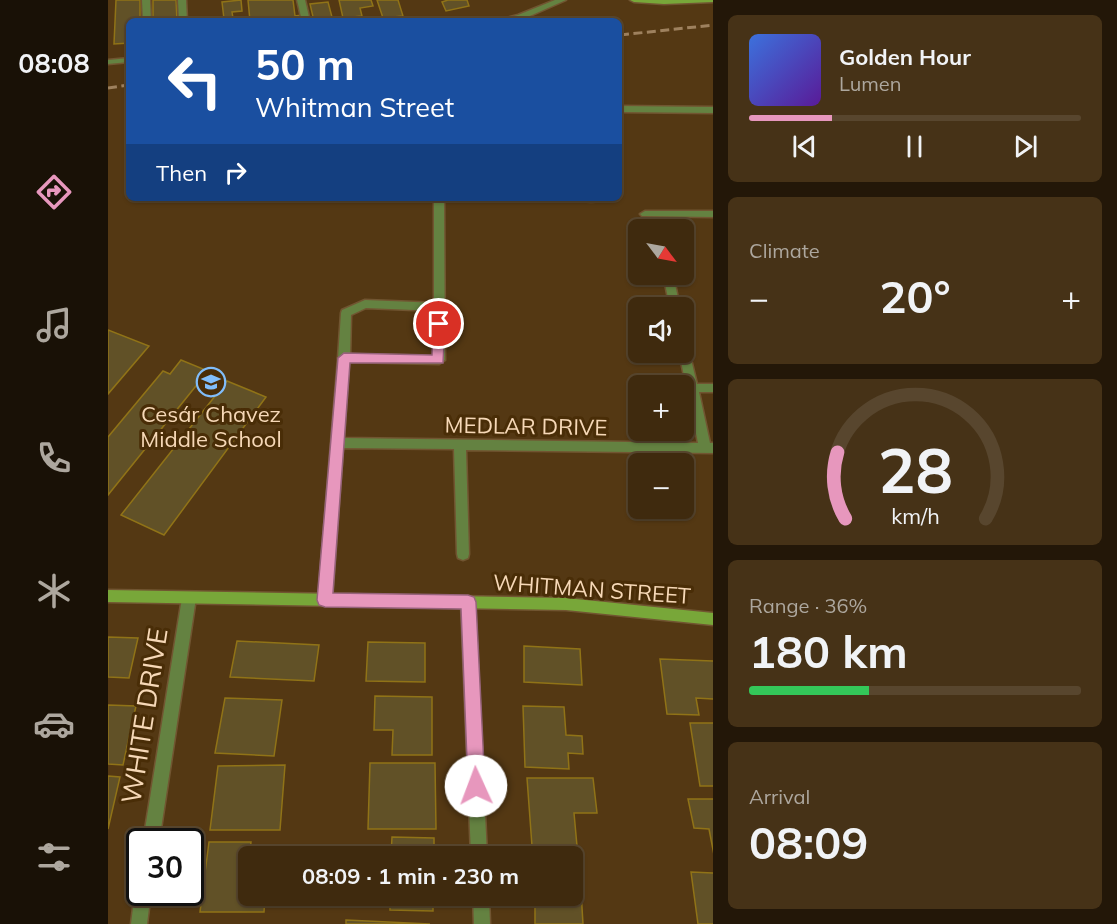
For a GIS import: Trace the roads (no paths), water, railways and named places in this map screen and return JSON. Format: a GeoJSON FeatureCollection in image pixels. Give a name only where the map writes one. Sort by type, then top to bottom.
{"type":"FeatureCollection","features":[{"type":"Feature","properties":{"kind":"street"},"geometry":{"type":"LineString","coordinates":[[146,0],[147,18]]}},
{"type":"Feature","properties":{"kind":"street"},"geometry":{"type":"LineString","coordinates":[[182,0],[183,18]]}},
{"type":"Feature","properties":{"kind":"street"},"geometry":{"type":"LineString","coordinates":[[301,0],[305,18]]}},
{"type":"Feature","properties":{"kind":"street"},"geometry":{"type":"LineString","coordinates":[[510,18],[536,11],[562,0]]}},
{"type":"Feature","properties":{"kind":"street"},"geometry":{"type":"LineString","coordinates":[[634,0],[664,2],[713,0]]}},
{"type":"Feature","properties":{"kind":"street"},"geometry":{"type":"LineString","coordinates":[[108,62],[126,60]]}},
{"type":"Feature","properties":{"kind":"street"},"geometry":{"type":"LineString","coordinates":[[622,109],[713,110]]}},
{"type":"Feature","properties":{"kind":"street"},"geometry":{"type":"LineString","coordinates":[[344,358],[439,360],[439,201]]}},
{"type":"Feature","properties":{"kind":"street"},"geometry":{"type":"LineString","coordinates":[[645,214],[713,214]]}},
{"type":"Feature","properties":{"kind":"street"},"geometry":{"type":"LineString","coordinates":[[325,600],[346,313],[365,304],[439,307]]}},
{"type":"Feature","properties":{"kind":"street"},"geometry":{"type":"LineString","coordinates":[[694,388],[713,388]]}},
{"type":"Feature","properties":{"kind":"street"},"geometry":{"type":"LineString","coordinates":[[694,395],[709,448]]}},
{"type":"Feature","properties":{"kind":"street","name":"MEDLAR DRIVE"},"geometry":{"type":"LineString","coordinates":[[337,443],[709,448]]}},
{"type":"Feature","properties":{"kind":"street"},"geometry":{"type":"LineString","coordinates":[[460,444],[463,554]]}},
{"type":"Feature","properties":{"kind":"street","name":"WHITMAN STREET"},"geometry":{"type":"LineString","coordinates":[[108,596],[596,606],[713,619]]}},
{"type":"Feature","properties":{"kind":"street","name":"WHITE DRIVE"},"geometry":{"type":"LineString","coordinates":[[153,828],[189,598]]}},
{"type":"Feature","properties":{"kind":"street"},"geometry":{"type":"LineString","coordinates":[[468,602],[479,846]]}},
{"type":"Feature","properties":{"kind":"street"},"geometry":{"type":"LineString","coordinates":[[139,924],[141,906]]}},
{"type":"Feature","properties":{"kind":"street"},"geometry":{"type":"LineString","coordinates":[[481,906],[482,924]]}},
{"type":"Feature","properties":{"kind":"railway"},"geometry":{"type":"LineString","coordinates":[[622,35],[713,25]]}},
{"type":"Feature","properties":{"kind":"railway"},"geometry":{"type":"LineString","coordinates":[[108,88],[126,85]]}},
{"type":"Feature","properties":{"kind":"place","name":"Cesár Chavez Middle School"},"geometry":{"type":"Point","coordinates":[211,382]}}]}
